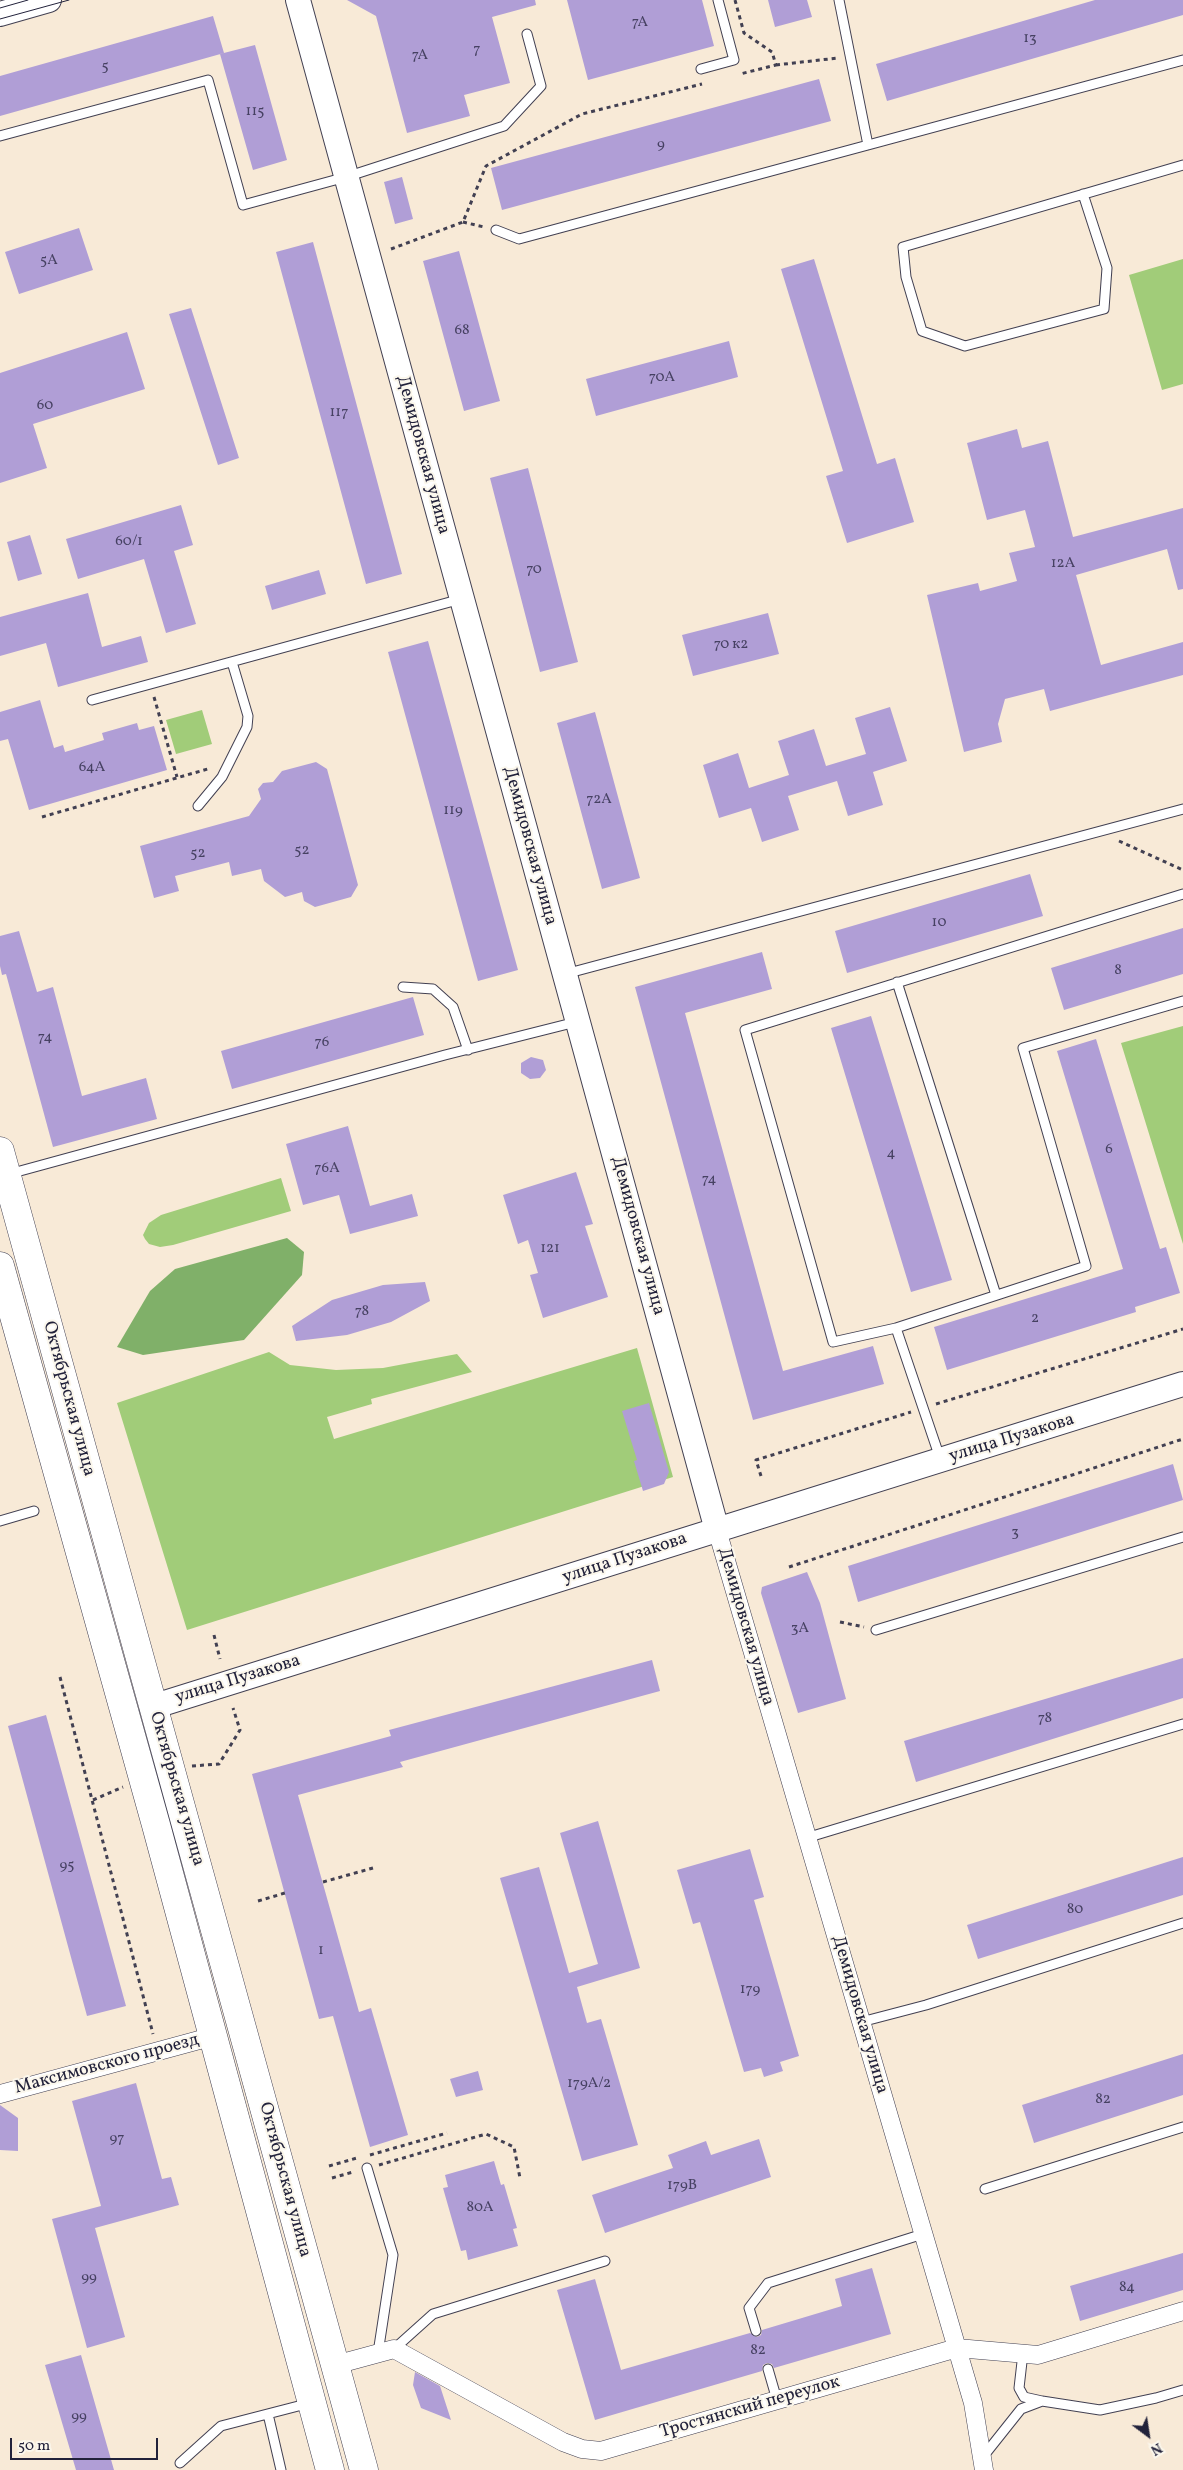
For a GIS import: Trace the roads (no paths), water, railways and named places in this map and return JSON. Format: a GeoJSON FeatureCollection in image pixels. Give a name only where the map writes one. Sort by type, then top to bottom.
{"type":"FeatureCollection","features":[{"type":"Feature","properties":{"kind":"main road","name":"Октябрьская улица"},"geometry":{"type":"LineString","coordinates":[[3,1163],[364,2470]]}},
{"type":"Feature","properties":{"kind":"main road","name":"Октябрьская улица"},"geometry":{"type":"LineString","coordinates":[[0,1266],[214,2036],[330,2470]]}},
{"type":"Feature","properties":{"kind":"main road"},"geometry":{"type":"LineString","coordinates":[[111,1663],[138,1655]]}},
{"type":"Feature","properties":{"kind":"main road"},"geometry":{"type":"LineString","coordinates":[[125,1715],[152,1707]]}},
{"type":"Feature","properties":{"kind":"street"},"geometry":{"type":"LineString","coordinates":[[0,14],[49,0]]}},
{"type":"Feature","properties":{"kind":"street","name":"Демидовская улица"},"geometry":{"type":"LineString","coordinates":[[298,0],[717,1530],[806,1838],[974,2403],[983,2464]]}},
{"type":"Feature","properties":{"kind":"street","name":"улица Пузакова"},"geometry":{"type":"LineString","coordinates":[[152,1707],[1183,1384]]}},
{"type":"Feature","properties":{"kind":"street","name":"Максимовского проезд"},"geometry":{"type":"LineString","coordinates":[[0,2094],[214,2036]]}},
{"type":"Feature","properties":{"kind":"street","name":"Тростянский переулок"},"geometry":{"type":"LineString","coordinates":[[386,2351],[563,2442],[582,2449],[601,2451],[957,2348],[1038,2355],[1183,2311]]}},
{"type":"Feature","properties":{"kind":"street"},"geometry":{"type":"LineString","coordinates":[[335,2364],[386,2351]]}},
{"type":"Feature","properties":{"kind":"lane"},"geometry":{"type":"LineString","coordinates":[[701,69],[734,60],[718,0]]}},
{"type":"Feature","properties":{"kind":"lane"},"geometry":{"type":"LineString","coordinates":[[839,0],[868,145]]}},
{"type":"Feature","properties":{"kind":"lane"},"geometry":{"type":"LineString","coordinates":[[0,136],[208,80],[243,205],[346,177],[504,126],[541,86],[527,34]]}},
{"type":"Feature","properties":{"kind":"lane"},"geometry":{"type":"LineString","coordinates":[[496,230],[519,239],[1183,60]]}},
{"type":"Feature","properties":{"kind":"lane"},"geometry":{"type":"LineString","coordinates":[[1083,194],[1107,268],[1104,309],[965,346],[922,331],[906,276],[903,247],[1083,194],[1183,165]]}},
{"type":"Feature","properties":{"kind":"lane"},"geometry":{"type":"LineString","coordinates":[[92,700],[461,599]]}},
{"type":"Feature","properties":{"kind":"lane"},"geometry":{"type":"LineString","coordinates":[[198,806],[222,777],[245,732],[248,716],[232,662]]}},
{"type":"Feature","properties":{"kind":"lane"},"geometry":{"type":"LineString","coordinates":[[565,974],[1183,809]]}},
{"type":"Feature","properties":{"kind":"lane"},"geometry":{"type":"LineString","coordinates":[[1183,894],[745,1030],[833,1342],[896,1328],[1086,1266],[1023,1048],[1183,1001]]}},
{"type":"Feature","properties":{"kind":"lane"},"geometry":{"type":"LineString","coordinates":[[897,982],[996,1295]]}},
{"type":"Feature","properties":{"kind":"lane"},"geometry":{"type":"LineString","coordinates":[[403,987],[433,989],[453,1007],[468,1050]]}},
{"type":"Feature","properties":{"kind":"lane"},"geometry":{"type":"LineString","coordinates":[[3,1163],[577,1022]]}},
{"type":"Feature","properties":{"kind":"lane"},"geometry":{"type":"LineString","coordinates":[[896,1328],[941,1461]]}},
{"type":"Feature","properties":{"kind":"lane"},"geometry":{"type":"LineString","coordinates":[[0,1521],[34,1511]]}},
{"type":"Feature","properties":{"kind":"lane"},"geometry":{"type":"LineString","coordinates":[[876,1630],[1183,1537]]}},
{"type":"Feature","properties":{"kind":"lane"},"geometry":{"type":"LineString","coordinates":[[806,1838],[1183,1724]]}},
{"type":"Feature","properties":{"kind":"lane"},"geometry":{"type":"LineString","coordinates":[[861,2022],[926,2005],[1183,1923]]}},
{"type":"Feature","properties":{"kind":"lane"},"geometry":{"type":"LineString","coordinates":[[985,2189],[1183,2127]]}},
{"type":"Feature","properties":{"kind":"lane"},"geometry":{"type":"LineString","coordinates":[[367,2168],[393,2255],[386,2351]]}},
{"type":"Feature","properties":{"kind":"lane"},"geometry":{"type":"LineString","coordinates":[[756,2331],[749,2308],[768,2283],[924,2234]]}},
{"type":"Feature","properties":{"kind":"lane"},"geometry":{"type":"LineString","coordinates":[[386,2351],[433,2314],[605,2261]]}},
{"type":"Feature","properties":{"kind":"lane"},"geometry":{"type":"LineString","coordinates":[[1023,2353],[1020,2388],[1024,2397],[1100,2410],[1183,2390]]}},
{"type":"Feature","properties":{"kind":"lane"},"geometry":{"type":"LineString","coordinates":[[768,2369],[777,2400]]}},
{"type":"Feature","properties":{"kind":"lane"},"geometry":{"type":"LineString","coordinates":[[983,2464],[1021,2408],[1042,2401]]}},
{"type":"Feature","properties":{"kind":"lane"},"geometry":{"type":"LineString","coordinates":[[180,2463],[221,2426],[311,2403]]}},
{"type":"Feature","properties":{"kind":"lane"},"geometry":{"type":"LineString","coordinates":[[268,2414],[281,2470]]}},
{"type":"Feature","properties":{"kind":"tram line"},"geometry":{"type":"LineString","coordinates":[[0,8],[28,0]]}},
{"type":"Feature","properties":{"kind":"tram line"},"geometry":{"type":"LineString","coordinates":[[0,19],[69,0]]}}]}
